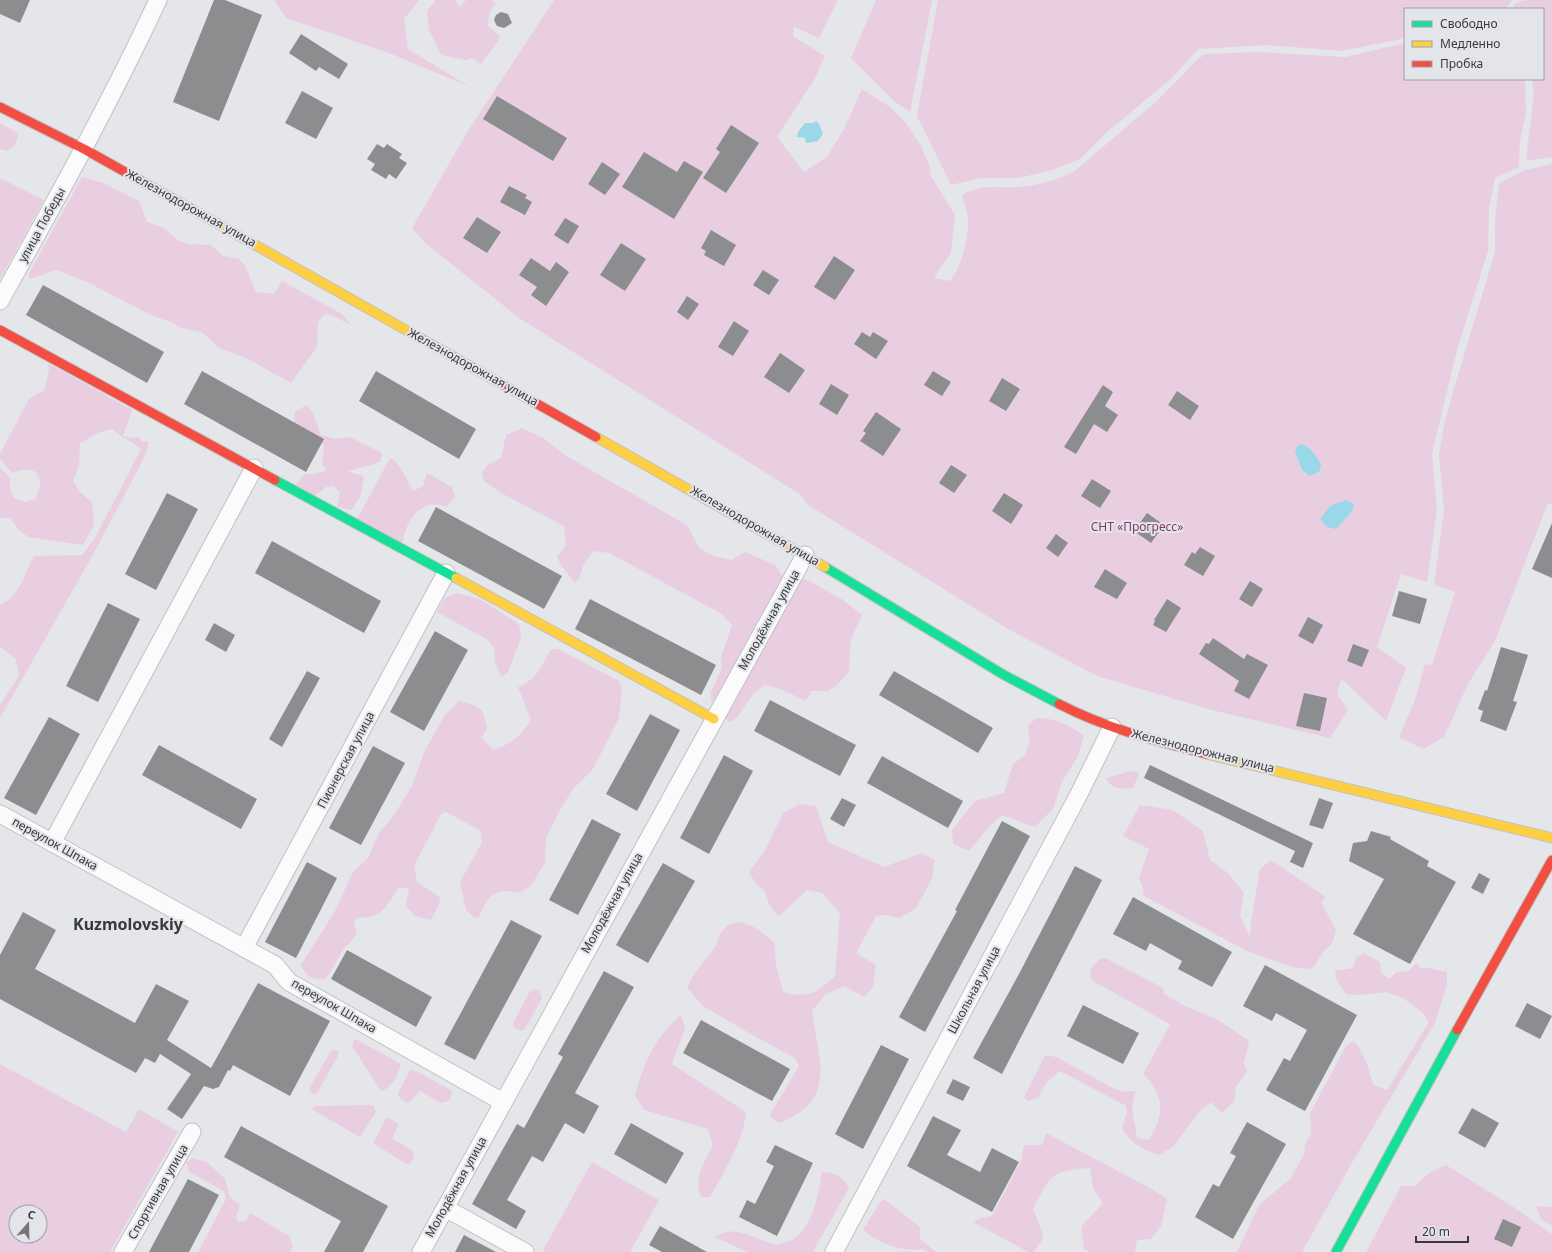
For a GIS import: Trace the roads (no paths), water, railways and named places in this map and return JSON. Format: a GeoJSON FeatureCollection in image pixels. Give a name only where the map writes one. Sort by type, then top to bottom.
{"type":"FeatureCollection","features":[{"type":"Feature","properties":{"kind":"main road","name":"Железнодорожная улица"},"geometry":{"type":"LineString","coordinates":[[0,107],[84,149],[805,555],[1004,675],[1075,712],[1159,742],[1552,838]]}},
{"type":"Feature","properties":{"kind":"main road"},"geometry":{"type":"LineString","coordinates":[[0,330],[714,719]]}},
{"type":"Feature","properties":{"kind":"main road"},"geometry":{"type":"LineString","coordinates":[[1336,1252],[1458,1028],[1552,860]]}},
{"type":"Feature","properties":{"kind":"street","name":"улица Победы"},"geometry":{"type":"LineString","coordinates":[[0,301],[84,149],[127,67],[158,0]]}},
{"type":"Feature","properties":{"kind":"street"},"geometry":{"type":"LineString","coordinates":[[52,843],[254,468]]}},
{"type":"Feature","properties":{"kind":"street","name":"Молодёжная улица"},"geometry":{"type":"LineString","coordinates":[[420,1252],[805,555]]}},
{"type":"Feature","properties":{"kind":"street","name":"Пионерская улица"},"geometry":{"type":"LineString","coordinates":[[244,948],[446,573]]}},
{"type":"Feature","properties":{"kind":"street","name":"Школьная улица"},"geometry":{"type":"LineString","coordinates":[[834,1252],[1078,796],[1112,726]]}},
{"type":"Feature","properties":{"kind":"street","name":"переулок Шпака"},"geometry":{"type":"LineString","coordinates":[[0,814],[275,965],[289,982],[503,1102]]}},
{"type":"Feature","properties":{"kind":"street","name":"Спортивная улица"},"geometry":{"type":"LineString","coordinates":[[123,1252],[192,1132]]}},
{"type":"Feature","properties":{"kind":"street"},"geometry":{"type":"LineString","coordinates":[[445,1208],[525,1252]]}},
{"type":"Feature","properties":{"kind":"water"},"geometry":{"type":"Polygon","coordinates":[[[816,121],[819,124],[823,134],[818,141],[806,143],[805,138],[797,137],[798,132],[805,123],[813,123],[816,121]]]}},
{"type":"Feature","properties":{"kind":"water"},"geometry":{"type":"Polygon","coordinates":[[[1302,444],[1313,453],[1321,465],[1319,472],[1310,476],[1302,470],[1295,452],[1297,446],[1302,444]]]}},
{"type":"Feature","properties":{"kind":"water"},"geometry":{"type":"Polygon","coordinates":[[[1346,500],[1354,504],[1353,510],[1336,529],[1327,527],[1320,519],[1330,506],[1346,500]]]}},
{"type":"Feature","properties":{"kind":"district","name":"Kuzmolovskiy"},"geometry":{"type":"Point","coordinates":[128,924]}},
{"type":"Feature","properties":{"kind":"park label","name":"СНТ «Прогресс»"},"geometry":{"type":"Point","coordinates":[1137,527]}}]}
